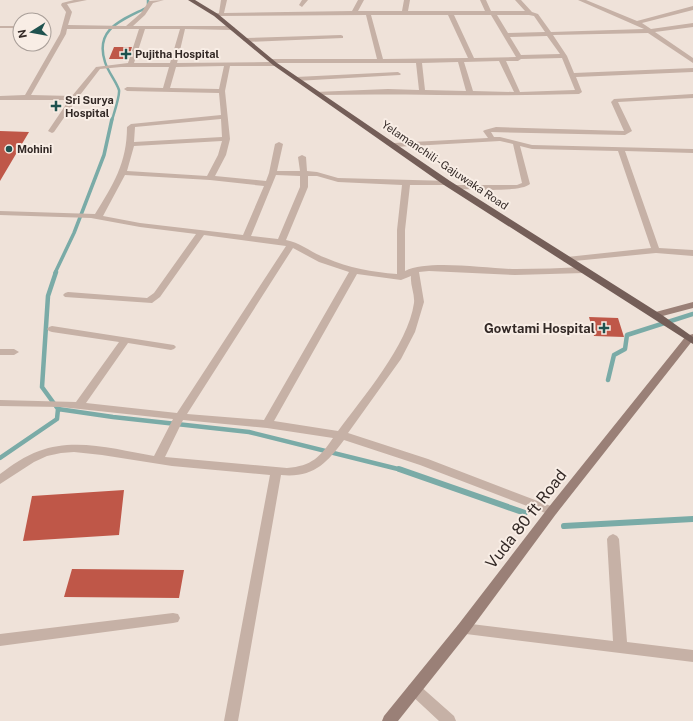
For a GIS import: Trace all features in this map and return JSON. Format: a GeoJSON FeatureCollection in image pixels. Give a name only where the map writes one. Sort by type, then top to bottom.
{"type":"FeatureCollection","features":[{"type":"Feature","properties":{"kind":"main road","name":"Yelamanchili - Gajuwaka Road"},"geometry":{"type":"LineString","coordinates":[[191,0],[219,15],[273,63],[450,185],[690,338]]}},
{"type":"Feature","properties":{"kind":"street"},"geometry":{"type":"LineString","coordinates":[[27,97],[63,34],[69,12],[65,3],[84,0]]}},
{"type":"Feature","properties":{"kind":"street"},"geometry":{"type":"LineString","coordinates":[[128,27],[144,14],[151,2],[161,0]]}},
{"type":"Feature","properties":{"kind":"street"},"geometry":{"type":"LineString","coordinates":[[224,0],[219,15],[530,12]]}},
{"type":"Feature","properties":{"kind":"street"},"geometry":{"type":"LineString","coordinates":[[354,13],[361,0]]}},
{"type":"Feature","properties":{"kind":"street"},"geometry":{"type":"LineString","coordinates":[[405,13],[407,0]]}},
{"type":"Feature","properties":{"kind":"street"},"geometry":{"type":"LineString","coordinates":[[483,0],[519,57]]}},
{"type":"Feature","properties":{"kind":"street"},"geometry":{"type":"LineString","coordinates":[[317,93],[422,91],[518,94],[578,93],[579,92],[564,56],[550,33],[536,15],[530,12],[518,0]]}},
{"type":"Feature","properties":{"kind":"street"},"geometry":{"type":"LineString","coordinates":[[580,0],[636,23],[693,61]]}},
{"type":"Feature","properties":{"kind":"street"},"geometry":{"type":"LineString","coordinates":[[636,23],[693,8]]}},
{"type":"Feature","properties":{"kind":"street"},"geometry":{"type":"LineString","coordinates":[[368,13],[380,60]]}},
{"type":"Feature","properties":{"kind":"street"},"geometry":{"type":"LineString","coordinates":[[450,13],[472,60]]}},
{"type":"Feature","properties":{"kind":"street"},"geometry":{"type":"LineString","coordinates":[[506,35],[650,31],[693,25]]}},
{"type":"Feature","properties":{"kind":"street"},"geometry":{"type":"LineString","coordinates":[[65,27],[232,28]]}},
{"type":"Feature","properties":{"kind":"street"},"geometry":{"type":"LineString","coordinates":[[130,65],[143,28]]}},
{"type":"Feature","properties":{"kind":"street"},"geometry":{"type":"LineString","coordinates":[[166,90],[183,28]]}},
{"type":"Feature","properties":{"kind":"street"},"geometry":{"type":"LineString","coordinates":[[246,40],[341,38]]}},
{"type":"Feature","properties":{"kind":"street"},"geometry":{"type":"LineString","coordinates":[[685,55],[693,55]]}},
{"type":"Feature","properties":{"kind":"street"},"geometry":{"type":"LineString","coordinates":[[52,131],[74,98],[98,68],[101,67],[130,65],[227,65],[380,60],[515,60],[519,57],[564,56]]}},
{"type":"Feature","properties":{"kind":"street"},"geometry":{"type":"LineString","coordinates":[[502,60],[518,94]]}},
{"type":"Feature","properties":{"kind":"street"},"geometry":{"type":"LineString","coordinates":[[419,61],[422,91]]}},
{"type":"Feature","properties":{"kind":"street"},"geometry":{"type":"LineString","coordinates":[[461,61],[470,93]]}},
{"type":"Feature","properties":{"kind":"street"},"geometry":{"type":"LineString","coordinates":[[210,178],[222,155],[226,139],[222,91],[227,65]]}},
{"type":"Feature","properties":{"kind":"street"},"geometry":{"type":"LineString","coordinates":[[572,75],[693,70]]}},
{"type":"Feature","properties":{"kind":"street"},"geometry":{"type":"LineString","coordinates":[[296,79],[398,74]]}},
{"type":"Feature","properties":{"kind":"street"},"geometry":{"type":"LineString","coordinates":[[127,89],[222,91]]}},
{"type":"Feature","properties":{"kind":"street"},"geometry":{"type":"LineString","coordinates":[[492,139],[487,131],[496,129],[625,132],[628,131],[614,102],[616,100],[693,96]]}},
{"type":"Feature","properties":{"kind":"street"},"geometry":{"type":"LineString","coordinates":[[0,98],[74,98]]}},
{"type":"Feature","properties":{"kind":"street"},"geometry":{"type":"LineString","coordinates":[[95,217],[124,173],[132,144],[131,127],[133,125],[224,117]]}},
{"type":"Feature","properties":{"kind":"street"},"geometry":{"type":"LineString","coordinates":[[132,144],[226,139]]}},
{"type":"Feature","properties":{"kind":"street"},"geometry":{"type":"LineString","coordinates":[[394,145],[505,139],[532,147],[690,150],[693,160]]}},
{"type":"Feature","properties":{"kind":"street"},"geometry":{"type":"LineString","coordinates":[[273,173],[317,174],[338,180],[450,185],[523,186],[526,184],[526,181],[516,143]]}},
{"type":"Feature","properties":{"kind":"street"},"geometry":{"type":"LineString","coordinates":[[246,237],[273,173],[279,144]]}},
{"type":"Feature","properties":{"kind":"street"},"geometry":{"type":"LineString","coordinates":[[620,148],[656,250]]}},
{"type":"Feature","properties":{"kind":"street"},"geometry":{"type":"LineString","coordinates":[[158,460],[180,416],[286,243],[302,191],[304,174],[302,157]]}},
{"type":"Feature","properties":{"kind":"street"},"geometry":{"type":"LineString","coordinates":[[124,173],[210,178],[269,184]]}},
{"type":"Feature","properties":{"kind":"street"},"geometry":{"type":"LineString","coordinates":[[401,277],[401,230],[406,183]]}},
{"type":"Feature","properties":{"kind":"street"},"geometry":{"type":"LineString","coordinates":[[0,213],[71,214],[140,225],[286,243],[322,260],[354,271],[388,276],[401,277],[416,270],[430,268],[515,272],[584,270]]}},
{"type":"Feature","properties":{"kind":"street"},"geometry":{"type":"LineString","coordinates":[[68,295],[149,301],[158,295],[202,232]]}},
{"type":"Feature","properties":{"kind":"street"},"geometry":{"type":"LineString","coordinates":[[566,260],[656,250],[693,253]]}},
{"type":"Feature","properties":{"kind":"street"},"geometry":{"type":"LineString","coordinates":[[0,480],[36,456],[62,448],[82,449],[158,460],[276,471],[301,471],[313,467],[326,456],[396,359],[410,332],[419,302],[415,280],[416,270]]}},
{"type":"Feature","properties":{"kind":"street"},"geometry":{"type":"LineString","coordinates":[[267,424],[354,271]]}},
{"type":"Feature","properties":{"kind":"street"},"geometry":{"type":"LineString","coordinates":[[657,316],[693,305]]}},
{"type":"Feature","properties":{"kind":"street"},"geometry":{"type":"LineString","coordinates":[[52,329],[171,347]]}},
{"type":"Feature","properties":{"kind":"street","name":"Vuda 80 ft Road"},"geometry":{"type":"LineString","coordinates":[[389,721],[463,628],[552,510],[690,338]]}},
{"type":"Feature","properties":{"kind":"street"},"geometry":{"type":"LineString","coordinates":[[79,406],[125,340]]}},
{"type":"Feature","properties":{"kind":"street"},"geometry":{"type":"LineString","coordinates":[[0,352],[14,352]]}},
{"type":"Feature","properties":{"kind":"street"},"geometry":{"type":"LineString","coordinates":[[5,403],[61,404],[267,424],[341,435],[424,462],[552,510]]}},
{"type":"Feature","properties":{"kind":"street"},"geometry":{"type":"LineString","coordinates":[[232,721],[276,471]]}},
{"type":"Feature","properties":{"kind":"street"},"geometry":{"type":"LineString","coordinates":[[613,539],[620,647]]}},
{"type":"Feature","properties":{"kind":"street"},"geometry":{"type":"LineString","coordinates":[[0,640],[173,618]]}},
{"type":"Feature","properties":{"kind":"street"},"geometry":{"type":"LineString","coordinates":[[463,628],[693,656]]}},
{"type":"Feature","properties":{"kind":"street"},"geometry":{"type":"LineString","coordinates":[[414,689],[449,721]]}},
{"type":"Feature","properties":{"kind":"lane"},"geometry":{"type":"LineString","coordinates":[[0,27],[12,27]]}},
{"type":"Feature","properties":{"kind":"building"},"geometry":{"type":"Polygon","coordinates":[[[114,47],[132,47],[128,59],[109,59],[114,47]]]}},
{"type":"Feature","properties":{"kind":"building","name":"Mohini"},"geometry":{"type":"Polygon","coordinates":[[[0,131],[29,132],[0,181],[0,131]]]}},
{"type":"Feature","properties":{"kind":"building"},"geometry":{"type":"Polygon","coordinates":[[[589,317],[618,318],[624,337],[594,336],[589,317]]]}},
{"type":"Feature","properties":{"kind":"building"},"geometry":{"type":"Polygon","coordinates":[[[124,490],[119,535],[23,541],[32,496],[124,490]]]}},
{"type":"Feature","properties":{"kind":"building"},"geometry":{"type":"Polygon","coordinates":[[[72,569],[184,570],[179,598],[64,597],[72,569]]]}},
{"type":"Feature","properties":{"kind":"waterway"},"geometry":{"type":"LineString","coordinates":[[112,120],[118,100],[119,90],[105,62],[103,50],[104,41],[107,33],[113,27],[129,16],[148,7],[148,0]]}},
{"type":"Feature","properties":{"kind":"waterway"},"geometry":{"type":"LineString","coordinates":[[55,273],[74,233],[104,155],[112,119]]}},
{"type":"Feature","properties":{"kind":"waterway"},"geometry":{"type":"LineString","coordinates":[[56,272],[48,296],[42,387],[58,409]]}},
{"type":"Feature","properties":{"kind":"waterway"},"geometry":{"type":"LineString","coordinates":[[608,380],[614,355],[625,349],[627,335],[693,314]]}},
{"type":"Feature","properties":{"kind":"waterway"},"geometry":{"type":"LineString","coordinates":[[0,458],[57,419],[58,409]]}},
{"type":"Feature","properties":{"kind":"waterway"},"geometry":{"type":"LineString","coordinates":[[58,409],[113,417],[249,432],[402,470]]}},
{"type":"Feature","properties":{"kind":"waterway"},"geometry":{"type":"LineString","coordinates":[[402,470],[525,513]]}},
{"type":"Feature","properties":{"kind":"waterway"},"geometry":{"type":"LineString","coordinates":[[564,526],[693,519]]}},
{"type":"Feature","properties":{"kind":"place","name":"Pujitha Hospital"},"geometry":{"type":"Point","coordinates":[126,54]}},
{"type":"Feature","properties":{"kind":"place","name":"Sri Surya Hospital"},"geometry":{"type":"Point","coordinates":[56,106]}},
{"type":"Feature","properties":{"kind":"place","name":"Mohini"},"geometry":{"type":"Point","coordinates":[9,149]}},
{"type":"Feature","properties":{"kind":"place","name":"Gowtami Hospital"},"geometry":{"type":"Point","coordinates":[604,328]}}]}
